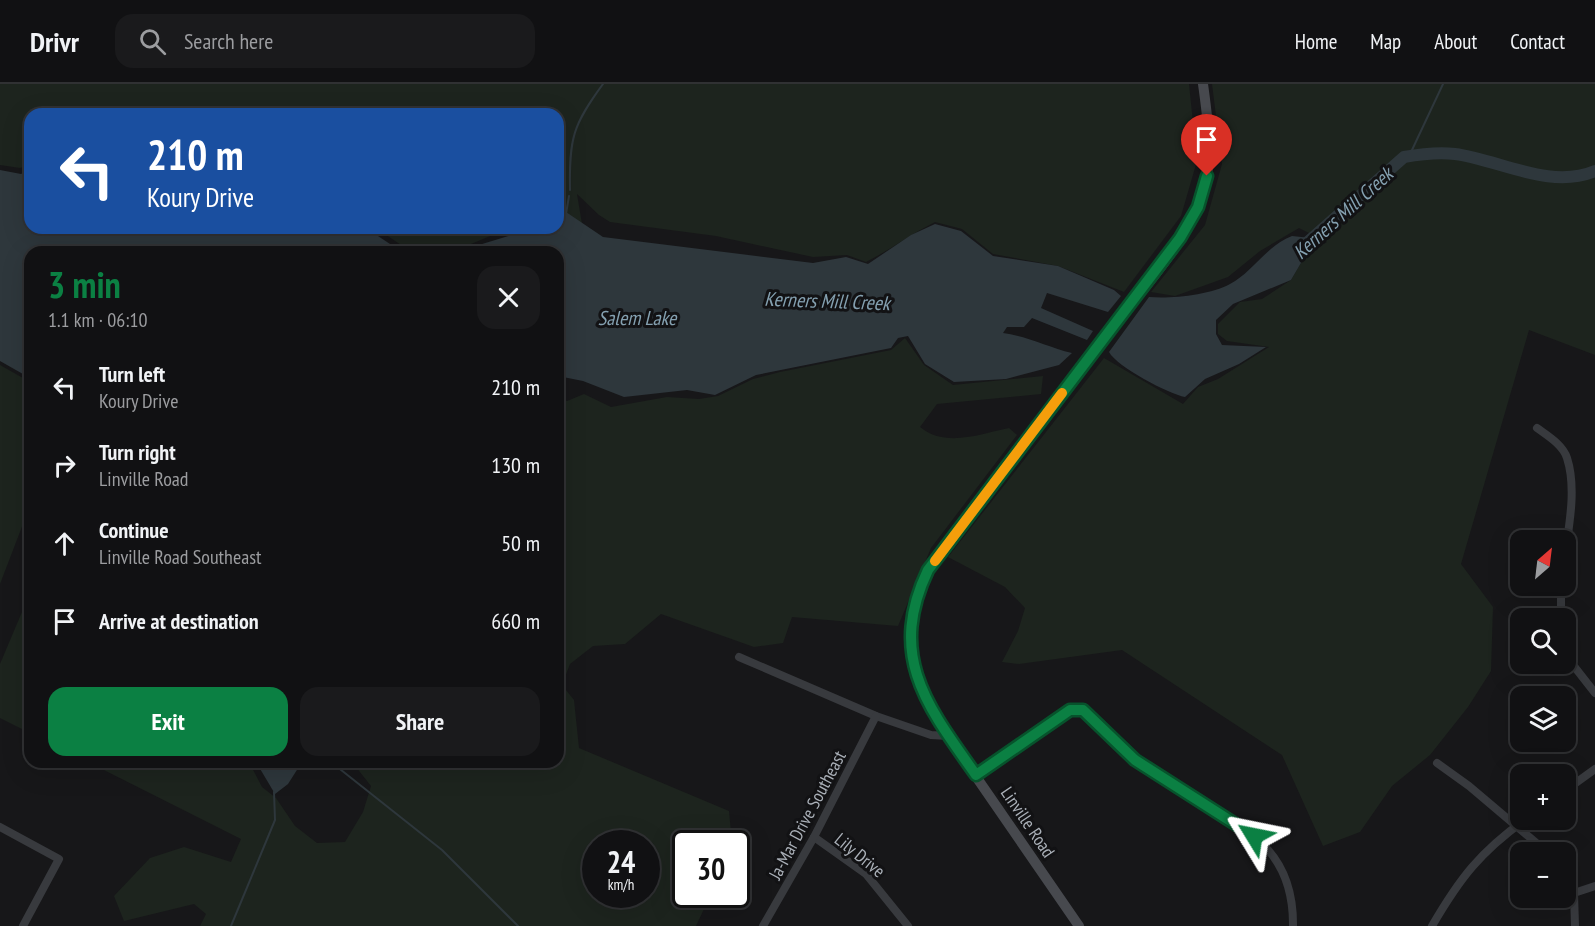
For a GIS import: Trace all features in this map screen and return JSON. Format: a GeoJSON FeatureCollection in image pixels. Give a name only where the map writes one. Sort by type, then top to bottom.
{"type":"FeatureCollection","features":[{"type":"Feature","properties":{"kind":"main road","name":"Linville Road"},"geometry":{"type":"LineString","coordinates":[[1079,926],[948,736],[917,680],[912,659],[912,620],[923,581],[958,528],[1190,223],[1202,197],[1208,164],[1208,128],[1203,84]]}},
{"type":"Feature","properties":{"kind":"street"},"geometry":{"type":"LineString","coordinates":[[1538,428],[1554,441],[1567,457],[1572,505],[1569,530]]}},
{"type":"Feature","properties":{"kind":"street"},"geometry":{"type":"LineString","coordinates":[[739,657],[876,716],[931,735],[948,736]]}},
{"type":"Feature","properties":{"kind":"street"},"geometry":{"type":"LineString","coordinates":[[1576,669],[1595,693]]}},
{"type":"Feature","properties":{"kind":"street"},"geometry":{"type":"LineString","coordinates":[[976,775],[1070,710],[1083,710],[1135,760],[1174,787],[1241,825],[1268,847],[1288,880],[1293,926]]}},
{"type":"Feature","properties":{"kind":"street","name":"Ja-Mar Drive Southeast"},"geometry":{"type":"LineString","coordinates":[[763,926],[814,837],[876,716]]}},
{"type":"Feature","properties":{"kind":"street"},"geometry":{"type":"LineString","coordinates":[[1437,763],[1510,820]]}},
{"type":"Feature","properties":{"kind":"street"},"geometry":{"type":"LineString","coordinates":[[1576,783],[1595,769]]}},
{"type":"Feature","properties":{"kind":"street"},"geometry":{"type":"LineString","coordinates":[[0,827],[59,859],[23,926]]}},
{"type":"Feature","properties":{"kind":"street"},"geometry":{"type":"LineString","coordinates":[[1432,926],[1456,885],[1475,861],[1511,830]]}},
{"type":"Feature","properties":{"kind":"street"},"geometry":{"type":"LineString","coordinates":[[1523,830],[1536,842]]}},
{"type":"Feature","properties":{"kind":"street","name":"Lily Drive"},"geometry":{"type":"LineString","coordinates":[[814,837],[866,874],[908,926]]}},
{"type":"Feature","properties":{"kind":"street"},"geometry":{"type":"LineString","coordinates":[[1576,892],[1595,886]]}},
{"type":"Feature","properties":{"kind":"street"},"geometry":{"type":"LineString","coordinates":[[1574,908],[1575,926]]}},
{"type":"Feature","properties":{"kind":"shaded area"},"geometry":{"type":"Polygon","coordinates":[[[0,84],[1189,84],[1197,161],[1181,216],[1124,292],[1058,266],[993,254],[962,229],[935,222],[866,262],[847,255],[813,257],[716,236],[610,222],[577,194],[582,224],[564,218],[564,108],[24,108],[24,167],[0,165],[0,84]]]}},
{"type":"Feature","properties":{"kind":"shaded area"},"geometry":{"type":"Polygon","coordinates":[[[1212,84],[1595,84],[1595,355],[1529,330],[1461,564],[1493,607],[1491,671],[1468,707],[1430,755],[1392,786],[1360,832],[1323,846],[1282,755],[1122,650],[1019,664],[1002,662],[1018,631],[1025,608],[1005,587],[948,557],[1104,358],[1183,404],[1198,387],[1218,379],[1269,347],[1227,341],[1218,334],[1218,324],[1240,302],[1262,299],[1291,280],[1305,256],[1327,242],[1299,228],[1260,251],[1228,277],[1175,296],[1151,292],[1205,225],[1222,164],[1212,84]]]}},
{"type":"Feature","properties":{"kind":"shaded area"},"geometry":{"type":"Polygon","coordinates":[[[385,234],[495,234],[463,246],[403,246],[385,234]]]}},
{"type":"Feature","properties":{"kind":"shaded area"},"geometry":{"type":"Polygon","coordinates":[[[905,338],[924,365],[953,385],[1043,376],[1041,394],[937,404],[920,427],[940,437],[952,438],[975,436],[1009,428],[1017,435],[931,548],[898,626],[792,617],[783,643],[754,647],[661,614],[625,644],[593,646],[570,664],[564,680],[564,400],[567,401],[584,394],[611,407],[667,397],[699,399],[718,396],[753,379],[891,350],[905,338]]]}},
{"type":"Feature","properties":{"kind":"shaded area"},"geometry":{"type":"Polygon","coordinates":[[[0,365],[24,379],[24,524],[0,584],[0,365]]]}},
{"type":"Feature","properties":{"kind":"shaded area"},"geometry":{"type":"Polygon","coordinates":[[[24,607],[24,730],[0,718],[0,664],[24,607]]]}},
{"type":"Feature","properties":{"kind":"shaded area"},"geometry":{"type":"Polygon","coordinates":[[[564,688],[574,700],[579,748],[729,811],[731,830],[672,830],[672,908],[704,908],[696,926],[200,926],[206,914],[194,904],[124,921],[114,896],[150,858],[184,847],[231,862],[241,839],[100,768],[252,768],[262,787],[276,798],[295,826],[317,843],[345,842],[363,812],[371,786],[357,768],[564,768],[564,688]]]}},
{"type":"Feature","properties":{"kind":"water"},"geometry":{"type":"Polygon","coordinates":[[[0,170],[24,173],[24,234],[375,234],[393,246],[24,246],[24,375],[0,361],[0,170]]]}},
{"type":"Feature","properties":{"kind":"water","name":"Salem Lake"},"geometry":{"type":"Polygon","coordinates":[[[566,212],[603,237],[813,263],[846,257],[868,264],[911,235],[935,224],[961,231],[993,256],[1058,266],[1114,290],[1121,296],[1108,312],[1047,293],[1041,308],[1093,331],[1087,340],[1032,318],[1024,327],[1007,327],[1003,333],[1072,353],[1059,365],[1006,379],[954,382],[925,364],[908,336],[898,338],[891,348],[756,375],[715,395],[687,390],[624,397],[583,381],[564,377],[564,246],[476,246],[515,234],[564,234],[566,212]]]}},
{"type":"Feature","properties":{"kind":"water"},"geometry":{"type":"Polygon","coordinates":[[[1292,236],[1311,238],[1308,251],[1291,280],[1233,304],[1216,320],[1216,334],[1222,345],[1266,347],[1239,364],[1205,379],[1185,397],[1144,379],[1122,365],[1109,352],[1149,297],[1190,295],[1222,288],[1238,279],[1267,252],[1292,236]]]}},
{"type":"Feature","properties":{"kind":"water"},"geometry":{"type":"Polygon","coordinates":[[[260,768],[298,768],[288,784],[275,794],[260,768]]]}},
{"type":"Feature","properties":{"kind":"waterway"},"geometry":{"type":"LineString","coordinates":[[570,190],[572,144],[575,133],[585,111],[603,84]]}},
{"type":"Feature","properties":{"kind":"waterway"},"geometry":{"type":"LineString","coordinates":[[1404,157],[1412,150],[1443,84]]}},
{"type":"Feature","properties":{"kind":"waterway","name":"Kerners Mill Creek"},"geometry":{"type":"LineString","coordinates":[[1301,248],[1404,157],[1455,154],[1543,176],[1578,176],[1595,171]]}},
{"type":"Feature","properties":{"kind":"waterway"},"geometry":{"type":"LineString","coordinates":[[566,214],[569,196]]}},
{"type":"Feature","properties":{"kind":"waterway"},"geometry":{"type":"LineString","coordinates":[[339,768],[442,850],[518,926]]}},
{"type":"Feature","properties":{"kind":"waterway"},"geometry":{"type":"LineString","coordinates":[[231,926],[275,820],[274,792]]}},
{"type":"Feature","properties":{"kind":"slow traffic"},"geometry":{"type":"LineString","coordinates":[[935,561],[1062,393]]}},
{"type":"Feature","properties":{"kind":"route"},"geometry":{"type":"LineString","coordinates":[[1207,176],[1198,207],[1180,238],[991,484],[928,570],[916,602],[910,644],[914,671],[925,696],[948,736],[976,775],[1070,710],[1083,710],[1135,760],[1174,787],[1241,825],[1254,836]]}}]}
